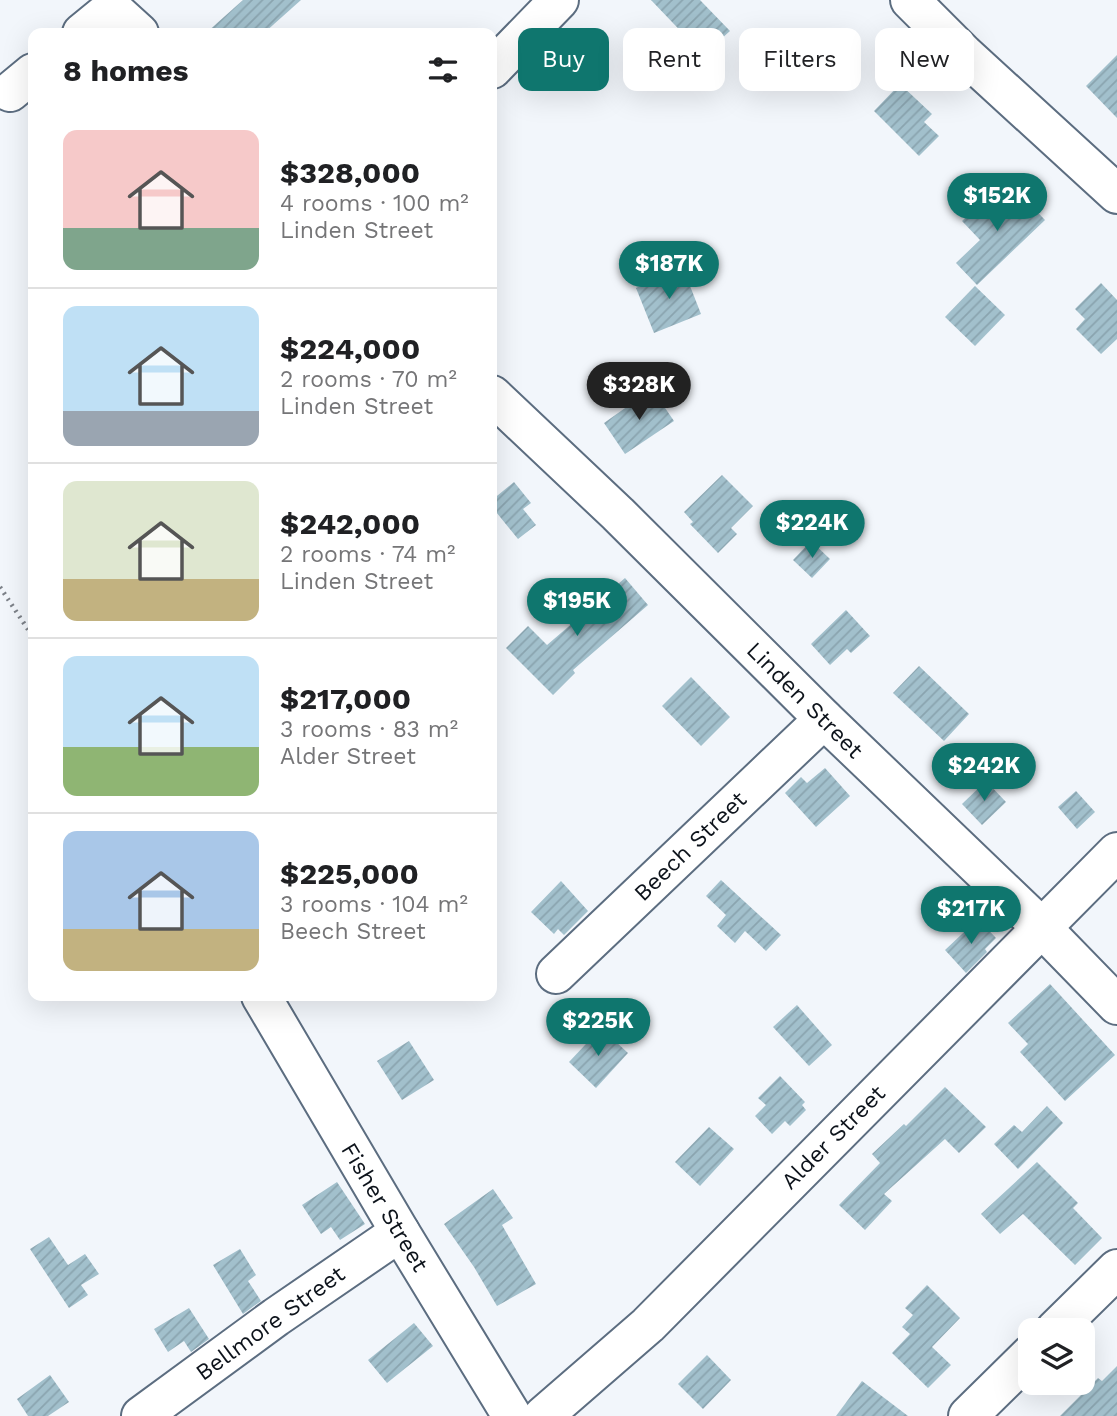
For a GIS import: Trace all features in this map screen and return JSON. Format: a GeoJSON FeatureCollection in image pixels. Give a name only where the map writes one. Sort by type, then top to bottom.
{"type":"FeatureCollection","features":[{"type":"Feature","properties":{"kind":"street"},"geometry":{"type":"LineString","coordinates":[[497,64],[559,0]]}},
{"type":"Feature","properties":{"kind":"street"},"geometry":{"type":"LineString","coordinates":[[910,0],[964,54],[1117,194]]}},
{"type":"Feature","properties":{"kind":"street"},"geometry":{"type":"LineString","coordinates":[[88,28],[104,15],[118,14],[133,28]]}},
{"type":"Feature","properties":{"kind":"street","name":"Linden Street"},"geometry":{"type":"LineString","coordinates":[[497,400],[618,514],[824,719],[1042,928],[1117,1006]]}},
{"type":"Feature","properties":{"kind":"street","name":"Beech Street"},"geometry":{"type":"LineString","coordinates":[[556,974],[824,719]]}},
{"type":"Feature","properties":{"kind":"street","name":"Alder Street"},"geometry":{"type":"LineString","coordinates":[[543,1416],[648,1325],[1117,852]]}},
{"type":"Feature","properties":{"kind":"street","name":"Fisher Street"},"geometry":{"type":"LineString","coordinates":[[264,1001],[512,1416]]}},
{"type":"Feature","properties":{"kind":"street","name":"Bellmore Street"},"geometry":{"type":"LineString","coordinates":[[141,1416],[276,1317],[400,1232]]}},
{"type":"Feature","properties":{"kind":"street"},"geometry":{"type":"LineString","coordinates":[[1067,1318],[1117,1269]]}},
{"type":"Feature","properties":{"kind":"street"},"geometry":{"type":"LineString","coordinates":[[968,1416],[1018,1367]]}},
{"type":"Feature","properties":{"kind":"path"},"geometry":{"type":"LineString","coordinates":[[0,587],[28,629]]}},
{"type":"Feature","properties":{"kind":"building"},"geometry":{"type":"Polygon","coordinates":[[[243,0],[301,0],[270,28],[212,28],[243,0]]]}},
{"type":"Feature","properties":{"kind":"building"},"geometry":{"type":"Polygon","coordinates":[[[651,0],[700,0],[730,31],[725,35],[725,28],[678,28],[651,0]]]}},
{"type":"Feature","properties":{"kind":"building"},"geometry":{"type":"Polygon","coordinates":[[[1117,55],[1117,118],[1086,86],[1117,55]]]}},
{"type":"Feature","properties":{"kind":"building"},"geometry":{"type":"Polygon","coordinates":[[[893,91],[907,91],[932,114],[924,122],[939,136],[919,156],[874,111],[893,91]]]}},
{"type":"Feature","properties":{"kind":"building"},"geometry":{"type":"Polygon","coordinates":[[[994,191],[1009,205],[1020,194],[1045,220],[977,285],[956,263],[980,240],[962,221],[994,191]]]}},
{"type":"Feature","properties":{"kind":"building"},"geometry":{"type":"Polygon","coordinates":[[[683,268],[701,314],[654,333],[636,288],[683,268]]]}},
{"type":"Feature","properties":{"kind":"building"},"geometry":{"type":"Polygon","coordinates":[[[1101,283],[1117,300],[1117,339],[1101,354],[1076,329],[1085,319],[1075,309],[1101,283]]]}},
{"type":"Feature","properties":{"kind":"building"},"geometry":{"type":"Polygon","coordinates":[[[975,286],[1005,315],[975,346],[945,317],[975,286]]]}},
{"type":"Feature","properties":{"kind":"building"},"geometry":{"type":"Polygon","coordinates":[[[652,389],[674,421],[625,454],[604,423],[652,389]]]}},
{"type":"Feature","properties":{"kind":"building"},"geometry":{"type":"Polygon","coordinates":[[[722,475],[753,506],[731,528],[737,534],[718,553],[690,524],[693,522],[684,512],[722,475]]]}},
{"type":"Feature","properties":{"kind":"building"},"geometry":{"type":"Polygon","coordinates":[[[514,482],[531,503],[523,509],[536,525],[518,539],[497,513],[497,496],[514,482]]]}},
{"type":"Feature","properties":{"kind":"building"},"geometry":{"type":"Polygon","coordinates":[[[811,541],[830,559],[812,578],[793,560],[811,541]]]}},
{"type":"Feature","properties":{"kind":"building"},"geometry":{"type":"Polygon","coordinates":[[[625,578],[648,605],[573,670],[575,673],[553,695],[506,648],[528,626],[547,645],[625,578]]]}},
{"type":"Feature","properties":{"kind":"building"},"geometry":{"type":"Polygon","coordinates":[[[846,610],[870,636],[851,653],[847,649],[830,665],[811,644],[846,610]]]}},
{"type":"Feature","properties":{"kind":"building"},"geometry":{"type":"Polygon","coordinates":[[[919,666],[969,714],[944,741],[893,693],[919,666]]]}},
{"type":"Feature","properties":{"kind":"building"},"geometry":{"type":"Polygon","coordinates":[[[691,677],[730,717],[701,746],[662,706],[691,677]]]}},
{"type":"Feature","properties":{"kind":"building"},"geometry":{"type":"Polygon","coordinates":[[[825,768],[850,796],[816,827],[785,793],[801,777],[807,783],[825,768]]]}},
{"type":"Feature","properties":{"kind":"building"},"geometry":{"type":"Polygon","coordinates":[[[986,781],[1006,802],[982,825],[962,804],[986,781]]]}},
{"type":"Feature","properties":{"kind":"building"},"geometry":{"type":"Polygon","coordinates":[[[1076,791],[1095,812],[1077,829],[1058,807],[1076,791]]]}},
{"type":"Feature","properties":{"kind":"building"},"geometry":{"type":"Polygon","coordinates":[[[721,880],[781,935],[766,951],[745,931],[735,943],[717,926],[726,915],[706,896],[721,880]]]}},
{"type":"Feature","properties":{"kind":"building"},"geometry":{"type":"Polygon","coordinates":[[[561,881],[588,911],[564,935],[558,929],[554,934],[531,912],[561,881]]]}},
{"type":"Feature","properties":{"kind":"building"},"geometry":{"type":"Polygon","coordinates":[[[978,919],[996,938],[985,949],[987,952],[966,973],[945,950],[978,919]]]}},
{"type":"Feature","properties":{"kind":"building"},"geometry":{"type":"Polygon","coordinates":[[[1050,984],[1115,1055],[1065,1101],[1020,1052],[1028,1044],[1008,1023],[1050,984]]]}},
{"type":"Feature","properties":{"kind":"building"},"geometry":{"type":"Polygon","coordinates":[[[797,1005],[832,1045],[809,1066],[773,1027],[797,1005]]]}},
{"type":"Feature","properties":{"kind":"building"},"geometry":{"type":"Polygon","coordinates":[[[601,1028],[628,1053],[596,1088],[569,1062],[601,1028]]]}},
{"type":"Feature","properties":{"kind":"building"},"geometry":{"type":"Polygon","coordinates":[[[409,1041],[434,1080],[402,1100],[377,1061],[409,1041]]]}},
{"type":"Feature","properties":{"kind":"building"},"geometry":{"type":"Polygon","coordinates":[[[780,1076],[805,1102],[802,1105],[806,1110],[790,1126],[785,1121],[772,1134],[755,1116],[766,1105],[758,1098],[780,1076]]]}},
{"type":"Feature","properties":{"kind":"building"},"geometry":{"type":"Polygon","coordinates":[[[945,1087],[986,1127],[959,1153],[945,1139],[884,1194],[892,1201],[865,1230],[839,1205],[880,1163],[872,1154],[904,1124],[906,1126],[945,1087]]]}},
{"type":"Feature","properties":{"kind":"building"},"geometry":{"type":"Polygon","coordinates":[[[1047,1106],[1063,1123],[1018,1169],[994,1144],[1014,1125],[1022,1132],[1047,1106]]]}},
{"type":"Feature","properties":{"kind":"building"},"geometry":{"type":"Polygon","coordinates":[[[709,1127],[734,1149],[700,1186],[675,1162],[709,1127]]]}},
{"type":"Feature","properties":{"kind":"building"},"geometry":{"type":"Polygon","coordinates":[[[1037,1162],[1078,1203],[1073,1208],[1102,1238],[1075,1265],[1023,1214],[1000,1234],[981,1214],[1037,1162]]]}},
{"type":"Feature","properties":{"kind":"building"},"geometry":{"type":"Polygon","coordinates":[[[337,1182],[365,1224],[340,1240],[331,1227],[321,1234],[302,1205],[337,1182]]]}},
{"type":"Feature","properties":{"kind":"building"},"geometry":{"type":"Polygon","coordinates":[[[493,1189],[513,1218],[502,1225],[536,1284],[497,1306],[444,1224],[493,1189]]]}},
{"type":"Feature","properties":{"kind":"building"},"geometry":{"type":"Polygon","coordinates":[[[49,1237],[68,1265],[85,1254],[99,1274],[81,1285],[88,1295],[69,1308],[30,1249],[49,1237]]]}},
{"type":"Feature","properties":{"kind":"building"},"geometry":{"type":"Polygon","coordinates":[[[240,1249],[256,1275],[248,1281],[261,1301],[243,1314],[213,1265],[240,1249]]]}},
{"type":"Feature","properties":{"kind":"building"},"geometry":{"type":"Polygon","coordinates":[[[927,1285],[960,1318],[932,1347],[951,1365],[928,1388],[892,1353],[910,1334],[902,1327],[913,1315],[905,1308],[927,1285]]]}},
{"type":"Feature","properties":{"kind":"building"},"geometry":{"type":"Polygon","coordinates":[[[189,1308],[209,1339],[191,1352],[184,1341],[168,1352],[154,1329],[189,1308]]]}},
{"type":"Feature","properties":{"kind":"building"},"geometry":{"type":"Polygon","coordinates":[[[414,1323],[433,1346],[387,1383],[368,1360],[414,1323]]]}},
{"type":"Feature","properties":{"kind":"building"},"geometry":{"type":"Polygon","coordinates":[[[707,1355],[731,1380],[703,1409],[678,1384],[707,1355]]]}},
{"type":"Feature","properties":{"kind":"building"},"geometry":{"type":"Polygon","coordinates":[[[1117,1366],[1117,1416],[1060,1416],[1081,1395],[1095,1395],[1095,1381],[1098,1378],[1102,1381],[1117,1366]]]}},
{"type":"Feature","properties":{"kind":"building"},"geometry":{"type":"Polygon","coordinates":[[[50,1375],[69,1402],[48,1416],[28,1416],[17,1399],[50,1375]]]}},
{"type":"Feature","properties":{"kind":"building"},"geometry":{"type":"Polygon","coordinates":[[[862,1381],[908,1416],[836,1416],[862,1381]]]}}]}
